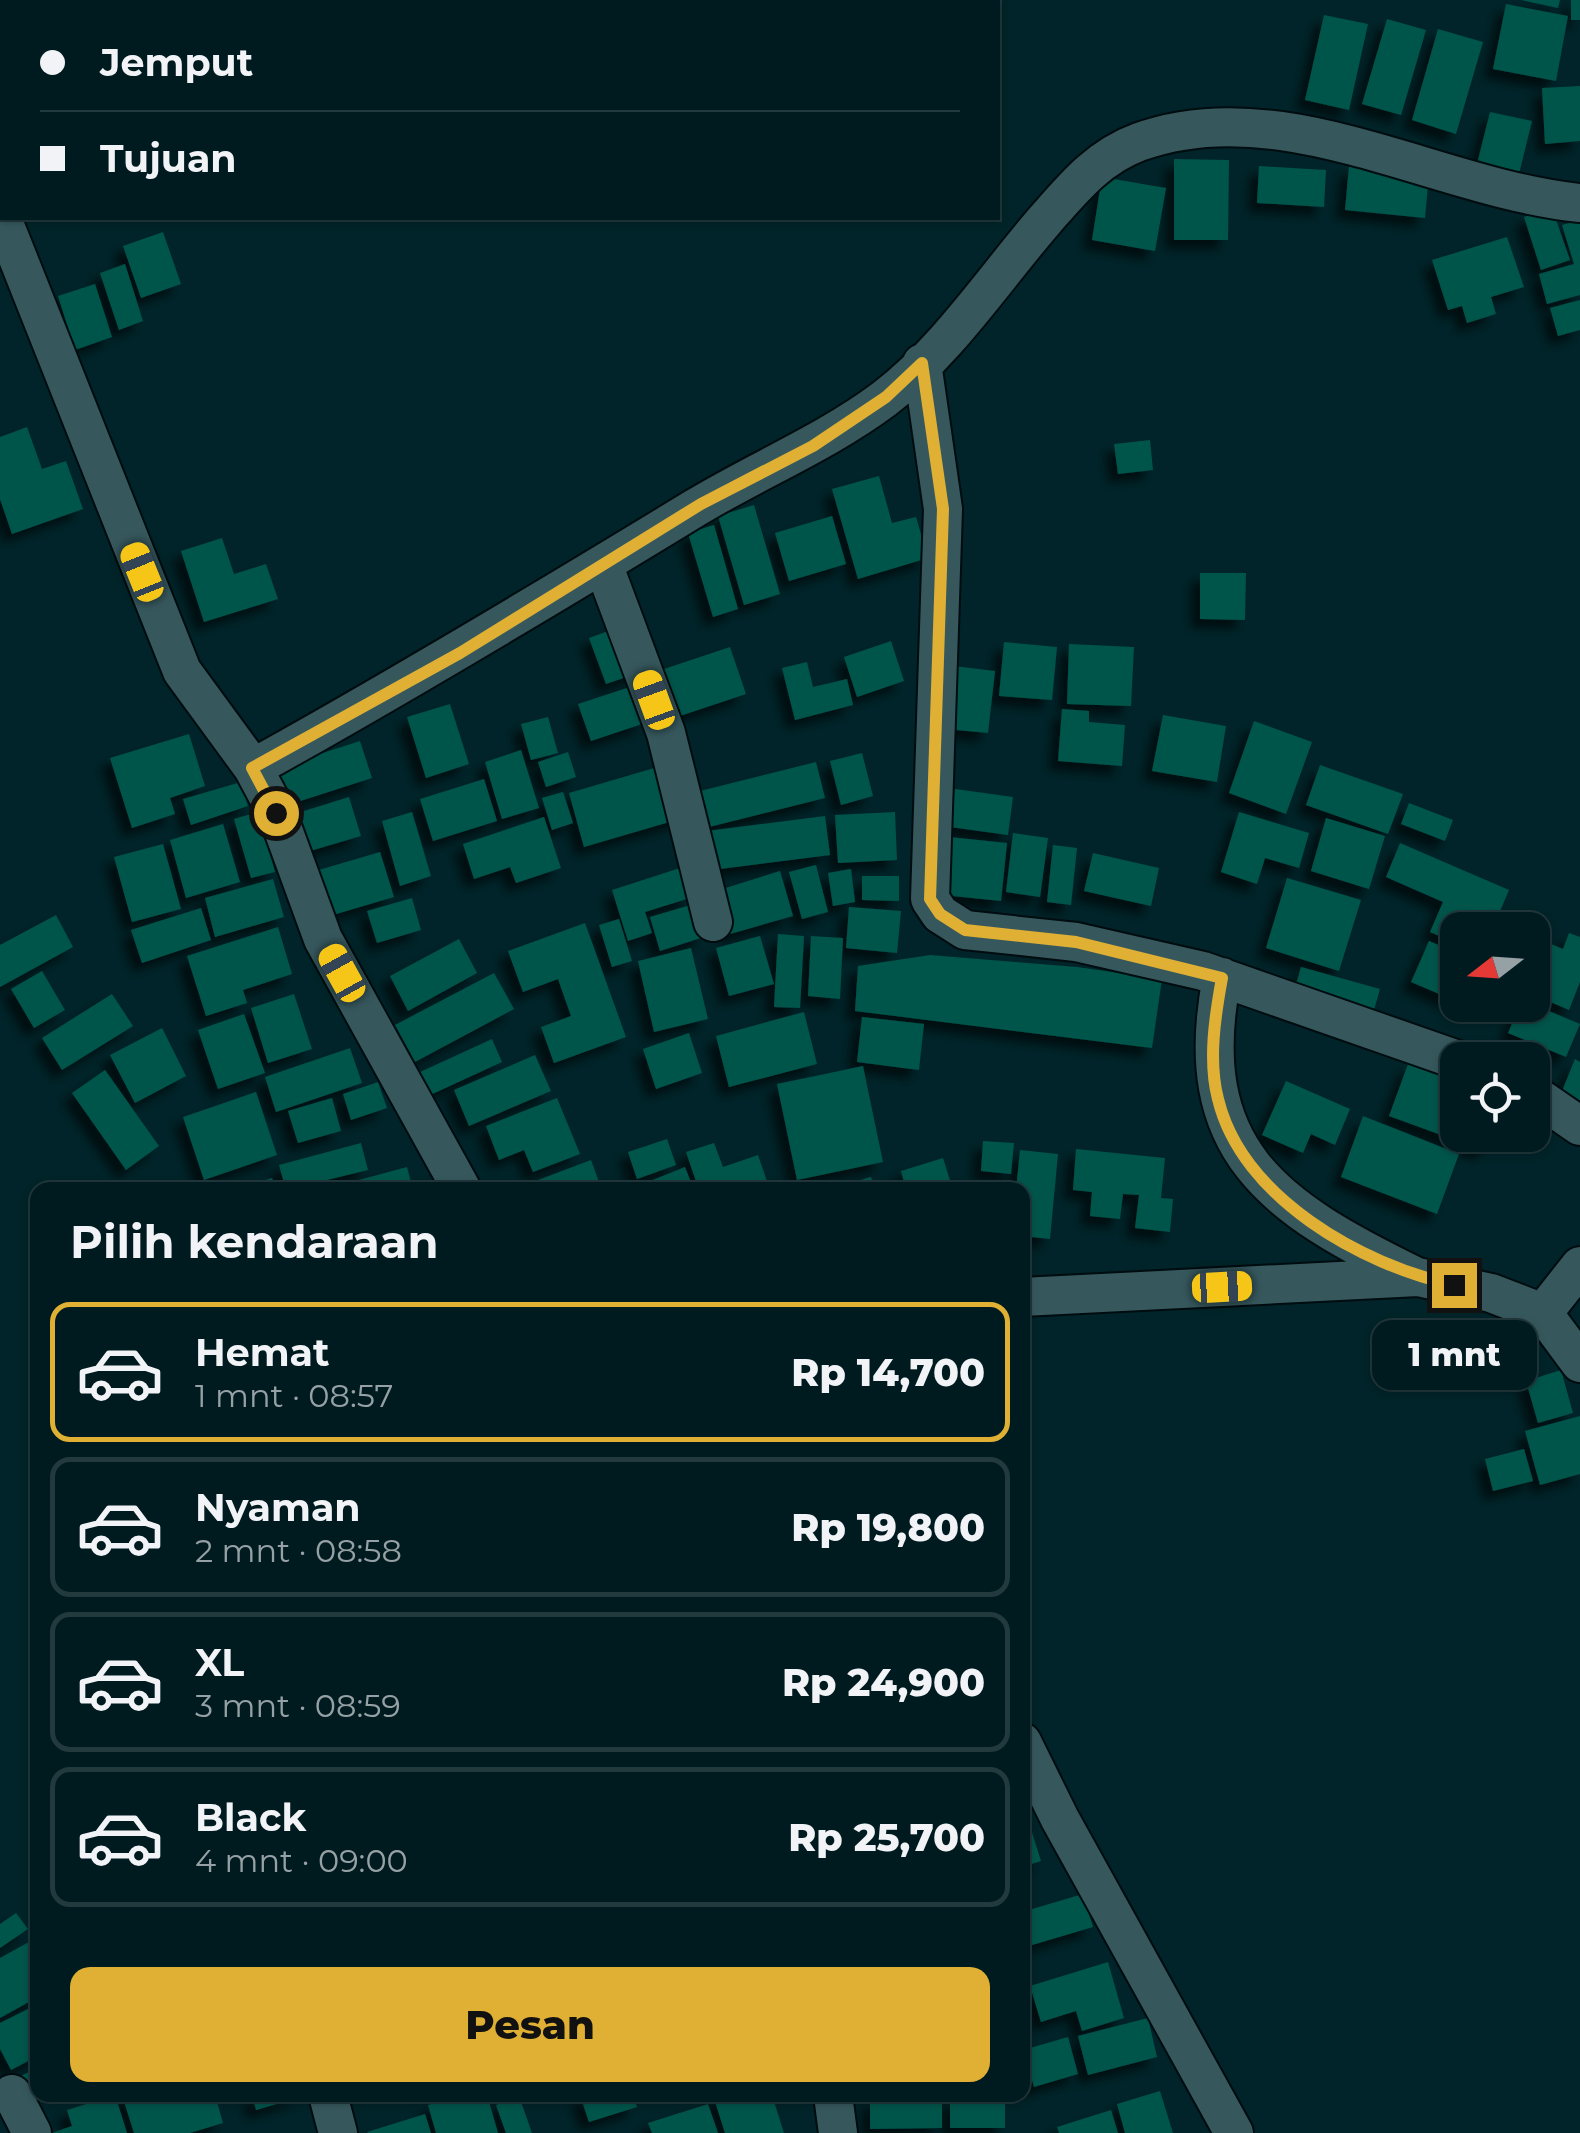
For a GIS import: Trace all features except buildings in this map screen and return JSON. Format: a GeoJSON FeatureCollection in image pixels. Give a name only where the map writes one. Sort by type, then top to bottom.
{"type":"FeatureCollection","features":[{"type":"Feature","properties":{"kind":"street"},"geometry":{"type":"LineString","coordinates":[[252,768],[460,653],[701,504],[813,446],[886,397],[922,363],[1091,168],[1140,141],[1215,128],[1282,130],[1528,198],[1580,203]]}},
{"type":"Feature","properties":{"kind":"street"},"geometry":{"type":"LineString","coordinates":[[3,220],[182,671],[252,768],[276,813],[323,939],[458,1182]]}},
{"type":"Feature","properties":{"kind":"street"},"geometry":{"type":"LineString","coordinates":[[922,363],[943,509],[930,899],[940,914],[965,930],[1076,942],[1222,978],[1440,1054]]}},
{"type":"Feature","properties":{"kind":"street"},"geometry":{"type":"LineString","coordinates":[[603,564],[666,734],[713,922]]}},
{"type":"Feature","properties":{"kind":"street"},"geometry":{"type":"LineString","coordinates":[[1222,978],[1214,1023],[1217,1098],[1237,1148],[1277,1193],[1334,1236],[1418,1277],[1492,1293],[1543,1313],[1580,1363]]}},
{"type":"Feature","properties":{"kind":"street"},"geometry":{"type":"LineString","coordinates":[[1550,1105],[1580,1126]]}},
{"type":"Feature","properties":{"kind":"street"},"geometry":{"type":"LineString","coordinates":[[1543,1313],[1580,1266]]}},
{"type":"Feature","properties":{"kind":"street"},"geometry":{"type":"LineString","coordinates":[[1030,1297],[1418,1277]]}},
{"type":"Feature","properties":{"kind":"street"},"geometry":{"type":"LineString","coordinates":[[1030,1758],[1069,1836],[1234,2133]]}},
{"type":"Feature","properties":{"kind":"street"},"geometry":{"type":"LineString","coordinates":[[12,2094],[32,2133]]}},
{"type":"Feature","properties":{"kind":"street"},"geometry":{"type":"LineString","coordinates":[[330,2102],[338,2133]]}},
{"type":"Feature","properties":{"kind":"street"},"geometry":{"type":"LineString","coordinates":[[834,2102],[838,2133]]}},
{"type":"Feature","properties":{"kind":"route"},"geometry":{"type":"LineString","coordinates":[[276,813],[252,768],[460,653],[701,504],[813,446],[886,397],[922,363],[943,509],[930,899],[940,914],[965,930],[1076,942],[1203,970],[1222,978],[1214,1023],[1217,1098],[1237,1148],[1277,1193],[1334,1236],[1418,1277],[1454,1285]]}}]}
